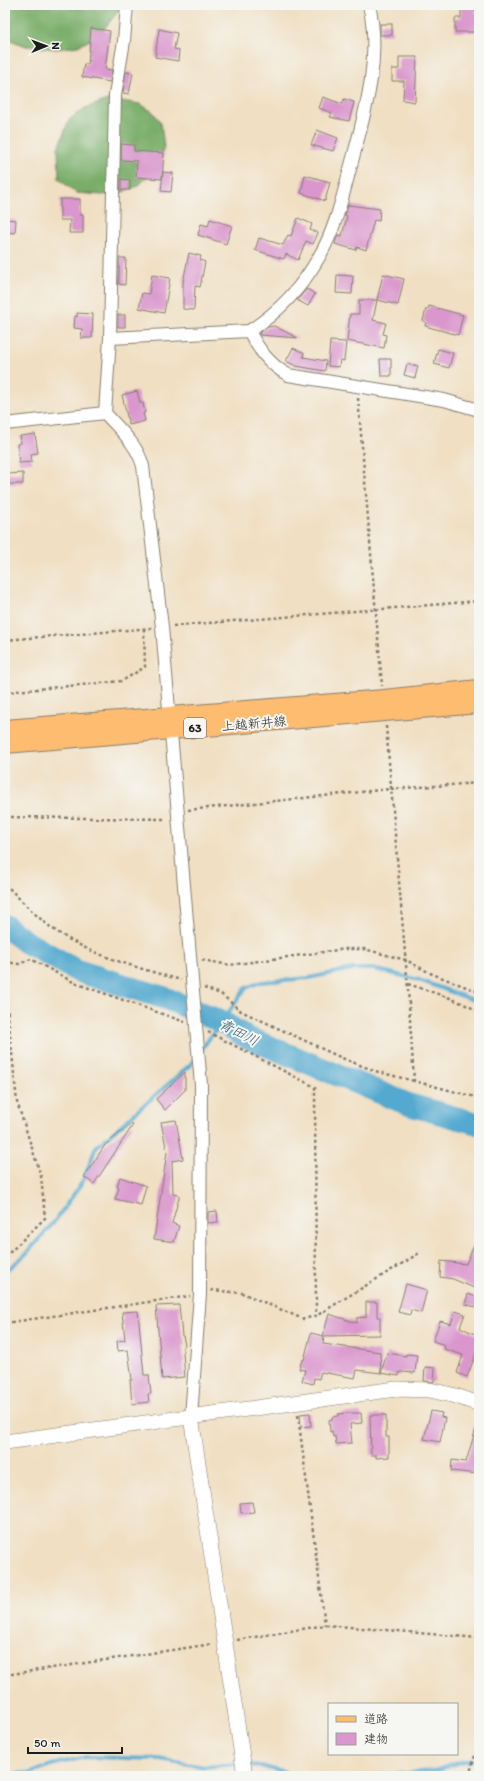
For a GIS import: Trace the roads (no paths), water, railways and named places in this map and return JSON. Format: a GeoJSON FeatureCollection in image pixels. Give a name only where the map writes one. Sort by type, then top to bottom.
{"type":"FeatureCollection","features":[{"type":"Feature","properties":{"kind":"main road","name":"上越新井線"},"geometry":{"type":"LineString","coordinates":[[384,705],[479,689]]}},
{"type":"Feature","properties":{"kind":"main road","name":"上越新井線"},"geometry":{"type":"LineString","coordinates":[[5,744],[169,723],[384,705],[479,704]]}},
{"type":"Feature","properties":{"kind":"main road","name":"上越新井線"},"geometry":{"type":"LineString","coordinates":[[5,729],[169,723]]}},
{"type":"Feature","properties":{"kind":"street"},"geometry":{"type":"LineString","coordinates":[[127,5],[124,41],[115,95],[110,338],[105,413],[133,443],[140,454],[143,466],[162,627],[201,1085],[200,1291],[191,1417],[245,1776]]}},
{"type":"Feature","properties":{"kind":"street"},"geometry":{"type":"LineString","coordinates":[[110,338],[249,331],[265,321],[303,283],[320,257],[332,233],[360,132],[373,66],[373,34],[369,5]]}},
{"type":"Feature","properties":{"kind":"street"},"geometry":{"type":"LineString","coordinates":[[249,331],[262,354],[271,364],[288,375],[444,400],[479,410]]}},
{"type":"Feature","properties":{"kind":"street"},"geometry":{"type":"LineString","coordinates":[[5,424],[105,413]]}},
{"type":"Feature","properties":{"kind":"street"},"geometry":{"type":"LineString","coordinates":[[5,1442],[396,1389],[430,1390],[456,1396],[479,1404]]}},
{"type":"Feature","properties":{"kind":"waterway","name":"青田川"},"geometry":{"type":"LineString","coordinates":[[5,926],[26,942],[78,971],[165,998],[222,1022],[246,1037],[410,1105],[479,1124]]}},
{"type":"Feature","properties":{"kind":"waterway"},"geometry":{"type":"LineString","coordinates":[[201,1050],[246,988],[261,982],[309,978],[352,969],[374,969],[419,980],[479,1002]]}},
{"type":"Feature","properties":{"kind":"waterway"},"geometry":{"type":"LineString","coordinates":[[5,1272],[26,1254],[55,1221],[83,1181],[96,1147],[190,1065],[196,1057]]}},
{"type":"Feature","properties":{"kind":"waterway"},"geometry":{"type":"LineString","coordinates":[[5,1774],[31,1773],[51,1765],[86,1757],[159,1759],[205,1767],[236,1764],[260,1766],[298,1776]]}},
{"type":"Feature","properties":{"kind":"waterway"},"geometry":{"type":"LineString","coordinates":[[365,1776],[435,1771],[464,1761],[479,1760]]}}]}
